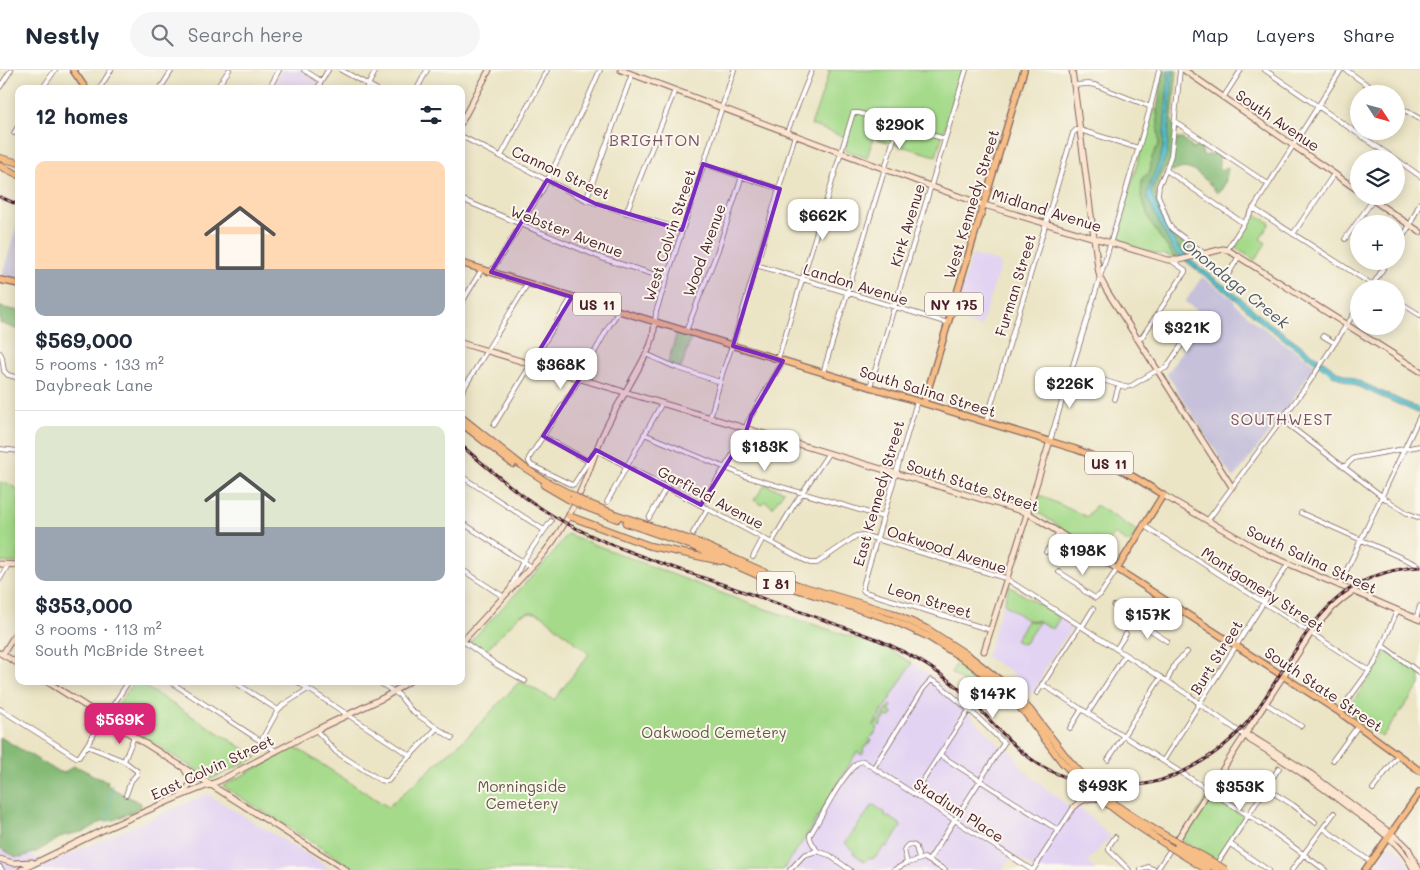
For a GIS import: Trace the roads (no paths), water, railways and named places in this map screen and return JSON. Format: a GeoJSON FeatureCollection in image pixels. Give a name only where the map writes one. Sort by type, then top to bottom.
{"type":"FeatureCollection","features":[{"type":"Feature","properties":{"kind":"highway"},"geometry":{"type":"LineString","coordinates":[[0,158],[15,161]]}},
{"type":"Feature","properties":{"kind":"highway"},"geometry":{"type":"LineString","coordinates":[[0,166],[15,169]]}},
{"type":"Feature","properties":{"kind":"highway"},"geometry":{"type":"LineString","coordinates":[[0,166],[15,173]]}},
{"type":"Feature","properties":{"kind":"highway"},"geometry":{"type":"LineString","coordinates":[[465,416],[491,440]]}},
{"type":"Feature","properties":{"kind":"highway","name":"I 81"},"geometry":{"type":"LineString","coordinates":[[465,420],[532,473],[571,498]]}},
{"type":"Feature","properties":{"kind":"highway","name":"I 81"},"geometry":{"type":"LineString","coordinates":[[465,426],[513,464],[541,483],[571,498],[697,542],[780,578],[892,613],[928,630],[990,675],[1026,714],[1082,783],[1104,803],[1140,828],[1217,869]]}},
{"type":"Feature","properties":{"kind":"highway","name":"I 81"},"geometry":{"type":"LineString","coordinates":[[583,503],[602,514],[692,546],[771,581],[892,620],[932,638],[968,658]]}},
{"type":"Feature","properties":{"kind":"highway"},"geometry":{"type":"LineString","coordinates":[[569,516],[650,546],[707,559],[730,562]]}},
{"type":"Feature","properties":{"kind":"highway","name":"I 81"},"geometry":{"type":"LineString","coordinates":[[1064,760],[1116,805],[1140,821],[1226,870]]}},
{"type":"Feature","properties":{"kind":"highway"},"geometry":{"type":"LineString","coordinates":[[1140,828],[1207,870]]}},
{"type":"Feature","properties":{"kind":"highway"},"geometry":{"type":"LineString","coordinates":[[1185,846],[1194,848],[1234,870]]}},
{"type":"Feature","properties":{"kind":"main road"},"geometry":{"type":"LineString","coordinates":[[73,70],[83,85]]}},
{"type":"Feature","properties":{"kind":"main road","name":"West Kennedy Street"},"geometry":{"type":"LineString","coordinates":[[924,403],[1024,70]]}},
{"type":"Feature","properties":{"kind":"main road","name":"South Salina Street"},"geometry":{"type":"LineString","coordinates":[[465,264],[1050,441],[1101,458],[1163,494]]}},
{"type":"Feature","properties":{"kind":"main road"},"geometry":{"type":"LineString","coordinates":[[0,280],[15,283]]}},
{"type":"Feature","properties":{"kind":"main road"},"geometry":{"type":"LineString","coordinates":[[1116,569],[1163,494]]}},
{"type":"Feature","properties":{"kind":"main road","name":"South State Street"},"geometry":{"type":"LineString","coordinates":[[1116,569],[1339,712],[1420,771]]}},
{"type":"Feature","properties":{"kind":"main road"},"geometry":{"type":"LineString","coordinates":[[1364,870],[1420,792]]}},
{"type":"Feature","properties":{"kind":"street"},"geometry":{"type":"LineString","coordinates":[[0,87],[11,70]]}},
{"type":"Feature","properties":{"kind":"street"},"geometry":{"type":"LineString","coordinates":[[45,85],[55,70]]}},
{"type":"Feature","properties":{"kind":"street"},"geometry":{"type":"LineString","coordinates":[[102,85],[111,70]]}},
{"type":"Feature","properties":{"kind":"street"},"geometry":{"type":"LineString","coordinates":[[163,85],[172,70]]}},
{"type":"Feature","properties":{"kind":"street"},"geometry":{"type":"LineString","coordinates":[[219,85],[229,70]]}},
{"type":"Feature","properties":{"kind":"street"},"geometry":{"type":"LineString","coordinates":[[271,85],[279,70]]}},
{"type":"Feature","properties":{"kind":"street"},"geometry":{"type":"LineString","coordinates":[[304,70],[322,81]]}},
{"type":"Feature","properties":{"kind":"street"},"geometry":{"type":"LineString","coordinates":[[320,85],[328,70]]}},
{"type":"Feature","properties":{"kind":"street"},"geometry":{"type":"LineString","coordinates":[[341,70],[364,85]]}},
{"type":"Feature","properties":{"kind":"street"},"geometry":{"type":"LineString","coordinates":[[368,85],[376,70]]}},
{"type":"Feature","properties":{"kind":"street"},"geometry":{"type":"LineString","coordinates":[[419,85],[426,70]]}},
{"type":"Feature","properties":{"kind":"street"},"geometry":{"type":"LineString","coordinates":[[465,115],[489,70]]}},
{"type":"Feature","properties":{"kind":"street"},"geometry":{"type":"LineString","coordinates":[[501,156],[547,70]]}},
{"type":"Feature","properties":{"kind":"street"},"geometry":{"type":"LineString","coordinates":[[491,272],[547,180],[600,70]]}},
{"type":"Feature","properties":{"kind":"street","name":"Midland Avenue"},"geometry":{"type":"LineString","coordinates":[[621,70],[930,186],[1111,243],[1172,261],[1192,258],[1223,249],[1227,250]]}},
{"type":"Feature","properties":{"kind":"street","name":"West Colvin Street"},"geometry":{"type":"LineString","coordinates":[[655,322],[666,278],[734,70]]}},
{"type":"Feature","properties":{"kind":"street"},"geometry":{"type":"LineString","coordinates":[[787,132],[812,70]]}},
{"type":"Feature","properties":{"kind":"street","name":"Kirk Avenue"},"geometry":{"type":"LineString","coordinates":[[870,387],[966,70]]}},
{"type":"Feature","properties":{"kind":"street"},"geometry":{"type":"LineString","coordinates":[[1072,70],[1100,278],[1232,487]]}},
{"type":"Feature","properties":{"kind":"street"},"geometry":{"type":"LineString","coordinates":[[984,651],[1111,243],[1151,107],[1159,70]]}},
{"type":"Feature","properties":{"kind":"street"},"geometry":{"type":"LineString","coordinates":[[1180,70],[1171,155],[1159,185],[1158,199],[1172,229],[1205,254]]}},
{"type":"Feature","properties":{"kind":"street","name":"South Avenue"},"geometry":{"type":"LineString","coordinates":[[1184,70],[1350,184]]}},
{"type":"Feature","properties":{"kind":"street"},"geometry":{"type":"LineString","coordinates":[[1223,98],[1241,70]]}},
{"type":"Feature","properties":{"kind":"street"},"geometry":{"type":"LineString","coordinates":[[1265,70],[1383,150]]}},
{"type":"Feature","properties":{"kind":"street"},"geometry":{"type":"LineString","coordinates":[[1341,70],[1227,250],[1420,371]]}},
{"type":"Feature","properties":{"kind":"street"},"geometry":{"type":"LineString","coordinates":[[1346,70],[1367,85]]}},
{"type":"Feature","properties":{"kind":"street"},"geometry":{"type":"LineString","coordinates":[[586,200],[632,74]]}},
{"type":"Feature","properties":{"kind":"street"},"geometry":{"type":"LineString","coordinates":[[1074,86],[1095,85],[1151,107]]}},
{"type":"Feature","properties":{"kind":"street"},"geometry":{"type":"LineString","coordinates":[[626,213],[675,90]]}},
{"type":"Feature","properties":{"kind":"street"},"geometry":{"type":"LineString","coordinates":[[1405,110],[1420,119]]}},
{"type":"Feature","properties":{"kind":"street"},"geometry":{"type":"LineString","coordinates":[[701,505],[745,435],[747,424],[781,360],[802,279],[851,115],[859,113],[945,139]]}},
{"type":"Feature","properties":{"kind":"street"},"geometry":{"type":"LineString","coordinates":[[1174,122],[1268,184]]}},
{"type":"Feature","properties":{"kind":"street"},"geometry":{"type":"LineString","coordinates":[[823,373],[898,125]]}},
{"type":"Feature","properties":{"kind":"street","name":"Furman Street"},"geometry":{"type":"LineString","coordinates":[[986,422],[1072,137],[1076,130],[1080,130]]}},
{"type":"Feature","properties":{"kind":"street"},"geometry":{"type":"LineString","coordinates":[[1080,130],[1138,148]]}},
{"type":"Feature","properties":{"kind":"street"},"geometry":{"type":"LineString","coordinates":[[710,418],[796,136]]}},
{"type":"Feature","properties":{"kind":"street","name":"Cannon Street"},"geometry":{"type":"LineString","coordinates":[[465,138],[586,200],[682,230]]}},
{"type":"Feature","properties":{"kind":"street"},"geometry":{"type":"LineString","coordinates":[[703,164],[780,189]]}},
{"type":"Feature","properties":{"kind":"street"},"geometry":{"type":"LineString","coordinates":[[1405,165],[1420,176]]}},
{"type":"Feature","properties":{"kind":"street"},"geometry":{"type":"LineString","coordinates":[[1166,170],[1243,223]]}},
{"type":"Feature","properties":{"kind":"street"},"geometry":{"type":"LineString","coordinates":[[1293,234],[1334,174]]}},
{"type":"Feature","properties":{"kind":"street","name":"Wood Avenue"},"geometry":{"type":"LineString","coordinates":[[686,331],[718,250],[742,176]]}},
{"type":"Feature","properties":{"kind":"street","name":"Webster Avenue"},"geometry":{"type":"LineString","coordinates":[[465,201],[604,259],[666,278]]}},
{"type":"Feature","properties":{"kind":"street"},"geometry":{"type":"LineString","coordinates":[[1405,233],[1420,203]]}},
{"type":"Feature","properties":{"kind":"street"},"geometry":{"type":"LineString","coordinates":[[1345,239],[1369,205]]}},
{"type":"Feature","properties":{"kind":"street"},"geometry":{"type":"LineString","coordinates":[[1380,205],[1420,232]]}},
{"type":"Feature","properties":{"kind":"street"},"geometry":{"type":"LineString","coordinates":[[1253,208],[1361,280]]}},
{"type":"Feature","properties":{"kind":"street"},"geometry":{"type":"LineString","coordinates":[[1225,280],[1239,256]]}},
{"type":"Feature","properties":{"kind":"street"},"geometry":{"type":"LineString","coordinates":[[1138,339],[1142,337],[1185,272],[1185,270],[1172,261]]}},
{"type":"Feature","properties":{"kind":"street","name":"Landon Avenue"},"geometry":{"type":"LineString","coordinates":[[756,265],[948,323]]}},
{"type":"Feature","properties":{"kind":"street"},"geometry":{"type":"LineString","coordinates":[[465,298],[482,270]]}},
{"type":"Feature","properties":{"kind":"street"},"geometry":{"type":"LineString","coordinates":[[465,387],[528,283]]}},
{"type":"Feature","properties":{"kind":"street"},"geometry":{"type":"LineString","coordinates":[[494,424],[572,297]]}},
{"type":"Feature","properties":{"kind":"street"},"geometry":{"type":"LineString","coordinates":[[1405,306],[1420,315]]}},
{"type":"Feature","properties":{"kind":"street"},"geometry":{"type":"LineString","coordinates":[[596,450],[572,485],[529,462],[619,311]]}},
{"type":"Feature","properties":{"kind":"street"},"geometry":{"type":"LineString","coordinates":[[1071,370],[1124,387],[1131,386],[1154,372],[1166,368],[1201,316]]}},
{"type":"Feature","properties":{"kind":"street"},"geometry":{"type":"LineString","coordinates":[[1208,520],[1320,367],[1350,320]]}},
{"type":"Feature","properties":{"kind":"street"},"geometry":{"type":"LineString","coordinates":[[465,638],[532,567],[556,538],[569,516],[589,472],[604,432],[654,337],[655,322]]}},
{"type":"Feature","properties":{"kind":"street"},"geometry":{"type":"LineString","coordinates":[[1323,336],[1335,343]]}},
{"type":"Feature","properties":{"kind":"street","name":"South State Street"},"geometry":{"type":"LineString","coordinates":[[465,344],[1028,513],[1116,569]]}},
{"type":"Feature","properties":{"kind":"street"},"geometry":{"type":"LineString","coordinates":[[0,353],[4,371],[15,377]]}},
{"type":"Feature","properties":{"kind":"street"},"geometry":{"type":"LineString","coordinates":[[646,354],[675,368],[720,382]]}},
{"type":"Feature","properties":{"kind":"street"},"geometry":{"type":"LineString","coordinates":[[1115,399],[1119,385]]}},
{"type":"Feature","properties":{"kind":"street","name":"East Kennedy Street"},"geometry":{"type":"LineString","coordinates":[[863,591],[862,586],[917,401]]}},
{"type":"Feature","properties":{"kind":"street"},"geometry":{"type":"LineString","coordinates":[[607,502],[662,403]]}},
{"type":"Feature","properties":{"kind":"street"},"geometry":{"type":"LineString","coordinates":[[1339,586],[1420,416]]}},
{"type":"Feature","properties":{"kind":"street"},"geometry":{"type":"LineString","coordinates":[[1282,420],[1381,496],[1407,513],[1420,518]]}},
{"type":"Feature","properties":{"kind":"street"},"geometry":{"type":"LineString","coordinates":[[644,434],[763,482],[883,517]]}},
{"type":"Feature","properties":{"kind":"street"},"geometry":{"type":"LineString","coordinates":[[543,436],[588,461]]}},
{"type":"Feature","properties":{"kind":"street"},"geometry":{"type":"LineString","coordinates":[[1344,467],[1354,458],[1420,446]]}},
{"type":"Feature","properties":{"kind":"street"},"geometry":{"type":"LineString","coordinates":[[0,449],[15,451]]}},
{"type":"Feature","properties":{"kind":"street","name":"Garfield Avenue"},"geometry":{"type":"LineString","coordinates":[[596,450],[804,560],[815,564]]}},
{"type":"Feature","properties":{"kind":"street"},"geometry":{"type":"LineString","coordinates":[[772,542],[828,454]]}},
{"type":"Feature","properties":{"kind":"street"},"geometry":{"type":"LineString","coordinates":[[583,469],[589,472]]}},
{"type":"Feature","properties":{"kind":"street"},"geometry":{"type":"LineString","coordinates":[[465,479],[544,530]]}},
{"type":"Feature","properties":{"kind":"street"},"geometry":{"type":"LineString","coordinates":[[649,518],[667,486]]}},
{"type":"Feature","properties":{"kind":"street","name":"South Salina Street"},"geometry":{"type":"LineString","coordinates":[[1163,494],[1252,547],[1418,620]]}},
{"type":"Feature","properties":{"kind":"street"},"geometry":{"type":"LineString","coordinates":[[693,533],[708,508]]}},
{"type":"Feature","properties":{"kind":"street"},"geometry":{"type":"LineString","coordinates":[[1301,513],[1420,566]]}},
{"type":"Feature","properties":{"kind":"street"},"geometry":{"type":"LineString","coordinates":[[509,591],[522,561],[551,521]]}},
{"type":"Feature","properties":{"kind":"street"},"geometry":{"type":"LineString","coordinates":[[465,525],[532,567]]}},
{"type":"Feature","properties":{"kind":"street","name":"Montgomery Street"},"geometry":{"type":"LineString","coordinates":[[1143,526],[1370,671]]}},
{"type":"Feature","properties":{"kind":"street"},"geometry":{"type":"LineString","coordinates":[[1046,552],[1059,532]]}},
{"type":"Feature","properties":{"kind":"street","name":"Oakwood Avenue"},"geometry":{"type":"LineString","coordinates":[[815,564],[856,536],[863,535],[1007,579],[1161,677],[1244,735]]}},
{"type":"Feature","properties":{"kind":"street"},"geometry":{"type":"LineString","coordinates":[[753,557],[763,538]]}},
{"type":"Feature","properties":{"kind":"street"},"geometry":{"type":"LineString","coordinates":[[0,564],[15,565]]}},
{"type":"Feature","properties":{"kind":"street","name":"Burt Street"},"geometry":{"type":"LineString","coordinates":[[1163,761],[1288,564]]}},
{"type":"Feature","properties":{"kind":"street"},"geometry":{"type":"LineString","coordinates":[[0,579],[8,565]]}},
{"type":"Feature","properties":{"kind":"street"},"geometry":{"type":"LineString","coordinates":[[1059,572],[1095,598],[1100,594],[1116,569]]}},
{"type":"Feature","properties":{"kind":"street"},"geometry":{"type":"LineString","coordinates":[[465,571],[504,597]]}},
{"type":"Feature","properties":{"kind":"street","name":"Leon Street"},"geometry":{"type":"LineString","coordinates":[[863,591],[991,630]]}},
{"type":"Feature","properties":{"kind":"street"},"geometry":{"type":"LineString","coordinates":[[1141,870],[1148,867],[1157,870],[1310,634],[1332,606],[1352,592]]}},
{"type":"Feature","properties":{"kind":"street"},"geometry":{"type":"LineString","coordinates":[[1142,623],[1159,596]]}},
{"type":"Feature","properties":{"kind":"street"},"geometry":{"type":"LineString","coordinates":[[1114,606],[1167,641]]}},
{"type":"Feature","properties":{"kind":"street"},"geometry":{"type":"LineString","coordinates":[[1418,620],[1420,606]]}},
{"type":"Feature","properties":{"kind":"street"},"geometry":{"type":"LineString","coordinates":[[1037,693],[1093,609]]}},
{"type":"Feature","properties":{"kind":"street"},"geometry":{"type":"LineString","coordinates":[[1339,712],[1376,663],[1397,611]]}},
{"type":"Feature","properties":{"kind":"street"},"geometry":{"type":"LineString","coordinates":[[15,634],[1,655],[15,662]]}},
{"type":"Feature","properties":{"kind":"street"},"geometry":{"type":"LineString","coordinates":[[1116,649],[1126,634]]}},
{"type":"Feature","properties":{"kind":"street"},"geometry":{"type":"LineString","coordinates":[[465,643],[525,681]]}},
{"type":"Feature","properties":{"kind":"street"},"geometry":{"type":"LineString","coordinates":[[1383,646],[1420,672]]}},
{"type":"Feature","properties":{"kind":"street"},"geometry":{"type":"LineString","coordinates":[[1167,681],[1175,664],[1187,652]]}},
{"type":"Feature","properties":{"kind":"street"},"geometry":{"type":"LineString","coordinates":[[1088,713],[1125,655]]}},
{"type":"Feature","properties":{"kind":"street"},"geometry":{"type":"LineString","coordinates":[[1108,760],[1161,677]]}},
{"type":"Feature","properties":{"kind":"street"},"geometry":{"type":"LineString","coordinates":[[817,851],[810,835],[836,791],[857,763],[863,761],[874,767],[923,689],[931,680],[940,685],[969,710],[1004,743],[929,860]]}},
{"type":"Feature","properties":{"kind":"street"},"geometry":{"type":"LineString","coordinates":[[1042,684],[1266,827],[1325,870]]}},
{"type":"Feature","properties":{"kind":"street"},"geometry":{"type":"LineString","coordinates":[[52,685],[346,870]]}},
{"type":"Feature","properties":{"kind":"street"},"geometry":{"type":"LineString","coordinates":[[0,709],[76,757],[79,757],[126,685]]}},
{"type":"Feature","properties":{"kind":"street"},"geometry":{"type":"LineString","coordinates":[[175,685],[276,751]]}},
{"type":"Feature","properties":{"kind":"street"},"geometry":{"type":"LineString","coordinates":[[239,685],[278,710]]}},
{"type":"Feature","properties":{"kind":"street"},"geometry":{"type":"LineString","coordinates":[[302,685],[411,756]]}},
{"type":"Feature","properties":{"kind":"street"},"geometry":{"type":"LineString","coordinates":[[383,685],[399,695],[414,712],[452,738]]}},
{"type":"Feature","properties":{"kind":"street","name":"East Colvin Street"},"geometry":{"type":"LineString","coordinates":[[21,870],[105,829],[238,771],[394,692],[404,685]]}},
{"type":"Feature","properties":{"kind":"street"},"geometry":{"type":"LineString","coordinates":[[261,740],[278,710],[308,689]]}},
{"type":"Feature","properties":{"kind":"street"},"geometry":{"type":"LineString","coordinates":[[1265,703],[1301,726]]}},
{"type":"Feature","properties":{"kind":"street"},"geometry":{"type":"LineString","coordinates":[[1070,728],[1082,709]]}},
{"type":"Feature","properties":{"kind":"street"},"geometry":{"type":"LineString","coordinates":[[914,794],[969,710]]}},
{"type":"Feature","properties":{"kind":"street"},"geometry":{"type":"LineString","coordinates":[[1334,760],[1358,726]]}},
{"type":"Feature","properties":{"kind":"street"},"geometry":{"type":"LineString","coordinates":[[316,730],[336,752],[385,782],[437,728]]}},
{"type":"Feature","properties":{"kind":"street"},"geometry":{"type":"LineString","coordinates":[[1244,735],[1317,781],[1408,848],[1419,870]]}},
{"type":"Feature","properties":{"kind":"street"},"geometry":{"type":"LineString","coordinates":[[124,761],[134,737]]}},
{"type":"Feature","properties":{"kind":"street"},"geometry":{"type":"LineString","coordinates":[[87,746],[124,761],[138,772],[131,781],[126,794]]}},
{"type":"Feature","properties":{"kind":"street"},"geometry":{"type":"LineString","coordinates":[[940,755],[1058,830]]}},
{"type":"Feature","properties":{"kind":"street"},"geometry":{"type":"LineString","coordinates":[[1373,789],[1398,755]]}},
{"type":"Feature","properties":{"kind":"street","name":"Stadium Place"},"geometry":{"type":"LineString","coordinates":[[874,767],[954,821],[1032,870]]}},
{"type":"Feature","properties":{"kind":"street"},"geometry":{"type":"LineString","coordinates":[[176,798],[190,785],[190,779],[183,768]]}},
{"type":"Feature","properties":{"kind":"street"},"geometry":{"type":"LineString","coordinates":[[1032,870],[1074,807],[1082,800],[1095,798],[1110,803],[1140,825],[1217,869],[1230,844],[1279,768]]}},
{"type":"Feature","properties":{"kind":"street"},"geometry":{"type":"LineString","coordinates":[[1243,774],[1315,822]]}},
{"type":"Feature","properties":{"kind":"street"},"geometry":{"type":"LineString","coordinates":[[1292,870],[1334,813]]}},
{"type":"Feature","properties":{"kind":"street"},"geometry":{"type":"LineString","coordinates":[[1323,828],[1371,862]]}},
{"type":"Feature","properties":{"kind":"street"},"geometry":{"type":"LineString","coordinates":[[1390,835],[1405,854],[1414,870]]}},
{"type":"Feature","properties":{"kind":"street"},"geometry":{"type":"LineString","coordinates":[[1115,837],[1109,846],[1109,850],[1129,870]]}},
{"type":"Feature","properties":{"kind":"street"},"geometry":{"type":"LineString","coordinates":[[907,863],[904,850],[909,844],[913,844],[916,847],[919,859]]}},
{"type":"Feature","properties":{"kind":"street"},"geometry":{"type":"LineString","coordinates":[[1230,844],[1268,870]]}},
{"type":"Feature","properties":{"kind":"street"},"geometry":{"type":"LineString","coordinates":[[790,870],[804,855],[817,851],[829,855],[850,870]]}},
{"type":"Feature","properties":{"kind":"street"},"geometry":{"type":"LineString","coordinates":[[0,859],[12,863],[37,861]]}},
{"type":"Feature","properties":{"kind":"street"},"geometry":{"type":"LineString","coordinates":[[894,870],[907,863],[925,859],[945,870]]}},
{"type":"Feature","properties":{"kind":"water"},"geometry":{"type":"Polygon","coordinates":[[[1169,70],[1173,70],[1167,153],[1151,193],[1178,248],[1263,318],[1337,371],[1420,409],[1420,414],[1334,376],[1264,325],[1234,298],[1173,250],[1147,198],[1147,192],[1163,148],[1169,70]]]}},
{"type":"Feature","properties":{"kind":"waterway"},"geometry":{"type":"LineString","coordinates":[[108,822],[112,784]]}},
{"type":"Feature","properties":{"kind":"railway"},"geometry":{"type":"LineString","coordinates":[[0,197],[15,203]]}},
{"type":"Feature","properties":{"kind":"railway"},"geometry":{"type":"LineString","coordinates":[[465,448],[530,501],[589,535],[643,557],[874,638],[897,648],[928,666],[958,688],[1014,745],[1038,764],[1074,780],[1094,784],[1114,786],[1154,782],[1173,776],[1196,765],[1227,743],[1245,725],[1302,640],[1318,618],[1337,598],[1360,583],[1387,572],[1420,567]]}},
{"type":"Feature","properties":{"kind":"district","name":"BRIGHTON"},"geometry":{"type":"Point","coordinates":[655,139]}},
{"type":"Feature","properties":{"kind":"district","name":"SOUTHWEST"},"geometry":{"type":"Point","coordinates":[1282,418]}},
{"type":"Feature","properties":{"kind":"water label","name":"Onondaga Creek"},"geometry":{"type":"Point","coordinates":[1236,283]}},
{"type":"Feature","properties":{"kind":"park label","name":"Oakwood Cemetery"},"geometry":{"type":"Point","coordinates":[714,732]}},
{"type":"Feature","properties":{"kind":"park label","name":"Morningside Cemetery"},"geometry":{"type":"Point","coordinates":[522,794]}}]}
